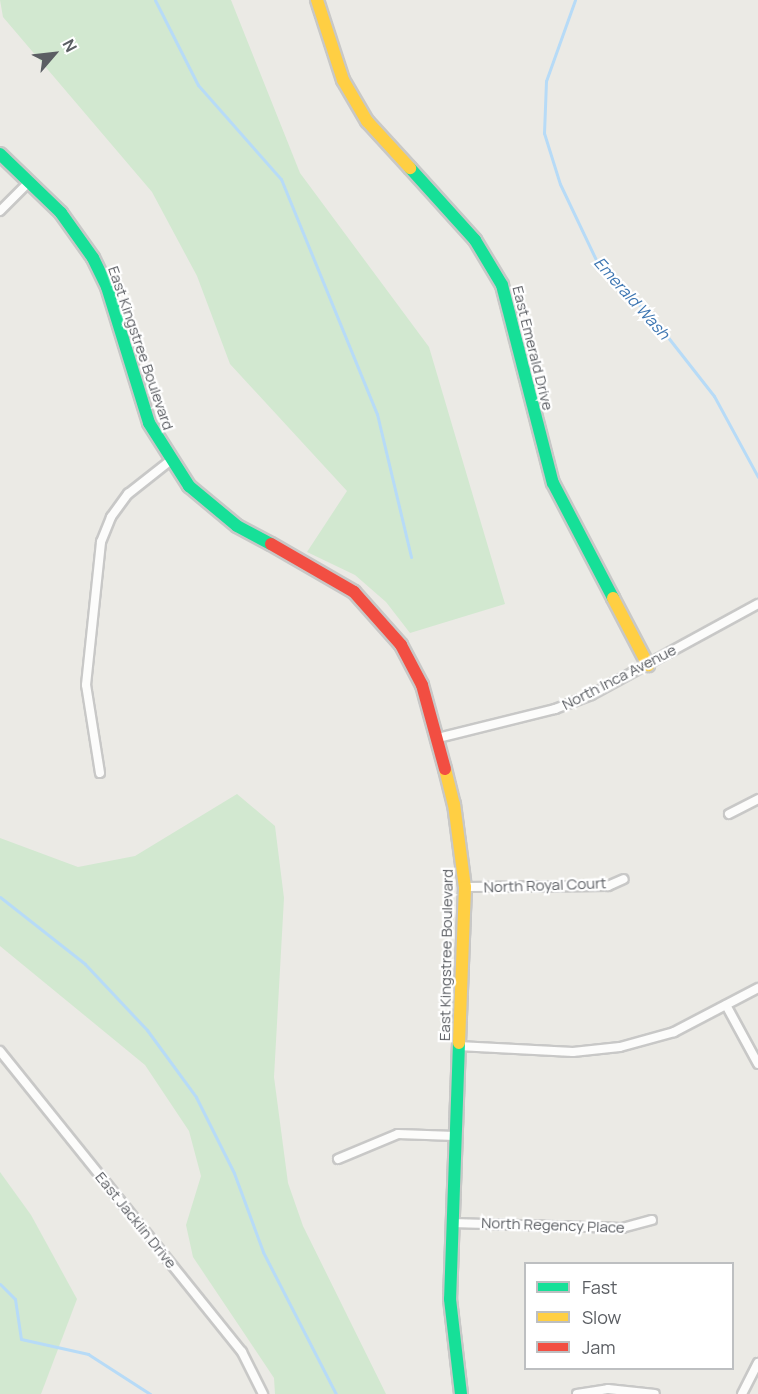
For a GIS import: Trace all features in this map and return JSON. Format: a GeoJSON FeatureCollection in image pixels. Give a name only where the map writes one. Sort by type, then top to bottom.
{"type":"FeatureCollection","features":[{"type":"Feature","properties":{"kind":"street","name":"East Emerald Drive"},"geometry":{"type":"LineString","coordinates":[[317,0],[343,80],[367,121],[475,240],[502,285],[553,483],[648,665]]}},
{"type":"Feature","properties":{"kind":"street","name":"East Kingstree Boulevard"},"geometry":{"type":"LineString","coordinates":[[0,154],[74,228],[100,272],[145,413],[170,461],[189,486],[220,515],[326,573],[377,614],[416,670],[438,738],[459,825],[465,887],[450,1299],[461,1394]]}},
{"type":"Feature","properties":{"kind":"street"},"geometry":{"type":"LineString","coordinates":[[0,211],[29,182]]}},
{"type":"Feature","properties":{"kind":"street"},"geometry":{"type":"LineString","coordinates":[[100,773],[86,685],[101,542],[111,517],[128,494],[170,461]]}},
{"type":"Feature","properties":{"kind":"street","name":"North Inca Avenue"},"geometry":{"type":"LineString","coordinates":[[438,738],[555,709],[648,665],[758,604]]}},
{"type":"Feature","properties":{"kind":"street"},"geometry":{"type":"LineString","coordinates":[[729,814],[758,799]]}},
{"type":"Feature","properties":{"kind":"street","name":"North Royal Court"},"geometry":{"type":"LineString","coordinates":[[465,887],[608,886],[624,879]]}},
{"type":"Feature","properties":{"kind":"street"},"geometry":{"type":"LineString","coordinates":[[458,1046],[573,1052],[620,1047],[674,1032],[758,988]]}},
{"type":"Feature","properties":{"kind":"street"},"geometry":{"type":"LineString","coordinates":[[726,1005],[758,1064]]}},
{"type":"Feature","properties":{"kind":"street","name":"East Jacklin Drive"},"geometry":{"type":"LineString","coordinates":[[0,1051],[242,1352],[263,1394]]}},
{"type":"Feature","properties":{"kind":"street"},"geometry":{"type":"LineString","coordinates":[[338,1159],[398,1134],[455,1136]]}},
{"type":"Feature","properties":{"kind":"street","name":"North Regency Place"},"geometry":{"type":"LineString","coordinates":[[452,1223],[622,1228],[652,1220]]}},
{"type":"Feature","properties":{"kind":"street"},"geometry":{"type":"LineString","coordinates":[[742,1394],[758,1363]]}},
{"type":"Feature","properties":{"kind":"street"},"geometry":{"type":"LineString","coordinates":[[577,1394],[608,1389],[655,1394]]}},
{"type":"Feature","properties":{"kind":"green space"},"geometry":{"type":"Polygon","coordinates":[[[0,0],[231,0],[300,173],[429,347],[505,604],[410,633],[386,602],[355,575],[307,552],[347,491],[230,364],[197,276],[152,192],[3,17],[0,0]]]}},
{"type":"Feature","properties":{"kind":"green space"},"geometry":{"type":"Polygon","coordinates":[[[237,794],[275,826],[284,898],[274,1077],[288,1183],[303,1226],[386,1394],[275,1394],[274,1378],[193,1257],[186,1225],[201,1176],[189,1131],[145,1065],[0,946],[0,838],[78,867],[135,856],[237,794]]]}},
{"type":"Feature","properties":{"kind":"green space"},"geometry":{"type":"Polygon","coordinates":[[[0,1172],[31,1215],[77,1299],[41,1394],[0,1394],[0,1172]]]}},
{"type":"Feature","properties":{"kind":"waterway"},"geometry":{"type":"LineString","coordinates":[[155,0],[198,85],[281,179],[377,414],[411,557]]}},
{"type":"Feature","properties":{"kind":"waterway","name":"Emerald Wash"},"geometry":{"type":"LineString","coordinates":[[575,0],[546,81],[544,133],[560,184],[597,262],[656,322],[714,396],[758,477]]}},
{"type":"Feature","properties":{"kind":"waterway"},"geometry":{"type":"LineString","coordinates":[[0,897],[85,964],[147,1030],[196,1097],[234,1173],[263,1252],[336,1394]]}},
{"type":"Feature","properties":{"kind":"waterway"},"geometry":{"type":"LineString","coordinates":[[0,1284],[15,1299],[21,1339],[88,1354],[150,1394]]}},
{"type":"Feature","properties":{"kind":"traffic: fast"},"geometry":{"type":"LineString","coordinates":[[0,154],[61,213],[93,258],[107,287],[149,423],[189,486],[237,526],[271,544]]}},
{"type":"Feature","properties":{"kind":"traffic: fast"},"geometry":{"type":"LineString","coordinates":[[410,168],[475,240],[502,285],[553,483],[613,598]]}},
{"type":"Feature","properties":{"kind":"traffic: fast"},"geometry":{"type":"LineString","coordinates":[[459,1043],[450,1299],[461,1394]]}},
{"type":"Feature","properties":{"kind":"traffic: slow"},"geometry":{"type":"LineString","coordinates":[[317,0],[343,80],[367,121],[410,168]]}},
{"type":"Feature","properties":{"kind":"traffic: slow"},"geometry":{"type":"LineString","coordinates":[[613,598],[648,665]]}},
{"type":"Feature","properties":{"kind":"traffic: slow"},"geometry":{"type":"LineString","coordinates":[[445,769],[454,804],[465,887],[459,1043]]}},
{"type":"Feature","properties":{"kind":"traffic: jam"},"geometry":{"type":"LineString","coordinates":[[271,544],[354,592],[401,645],[422,685],[445,769]]}}]}
